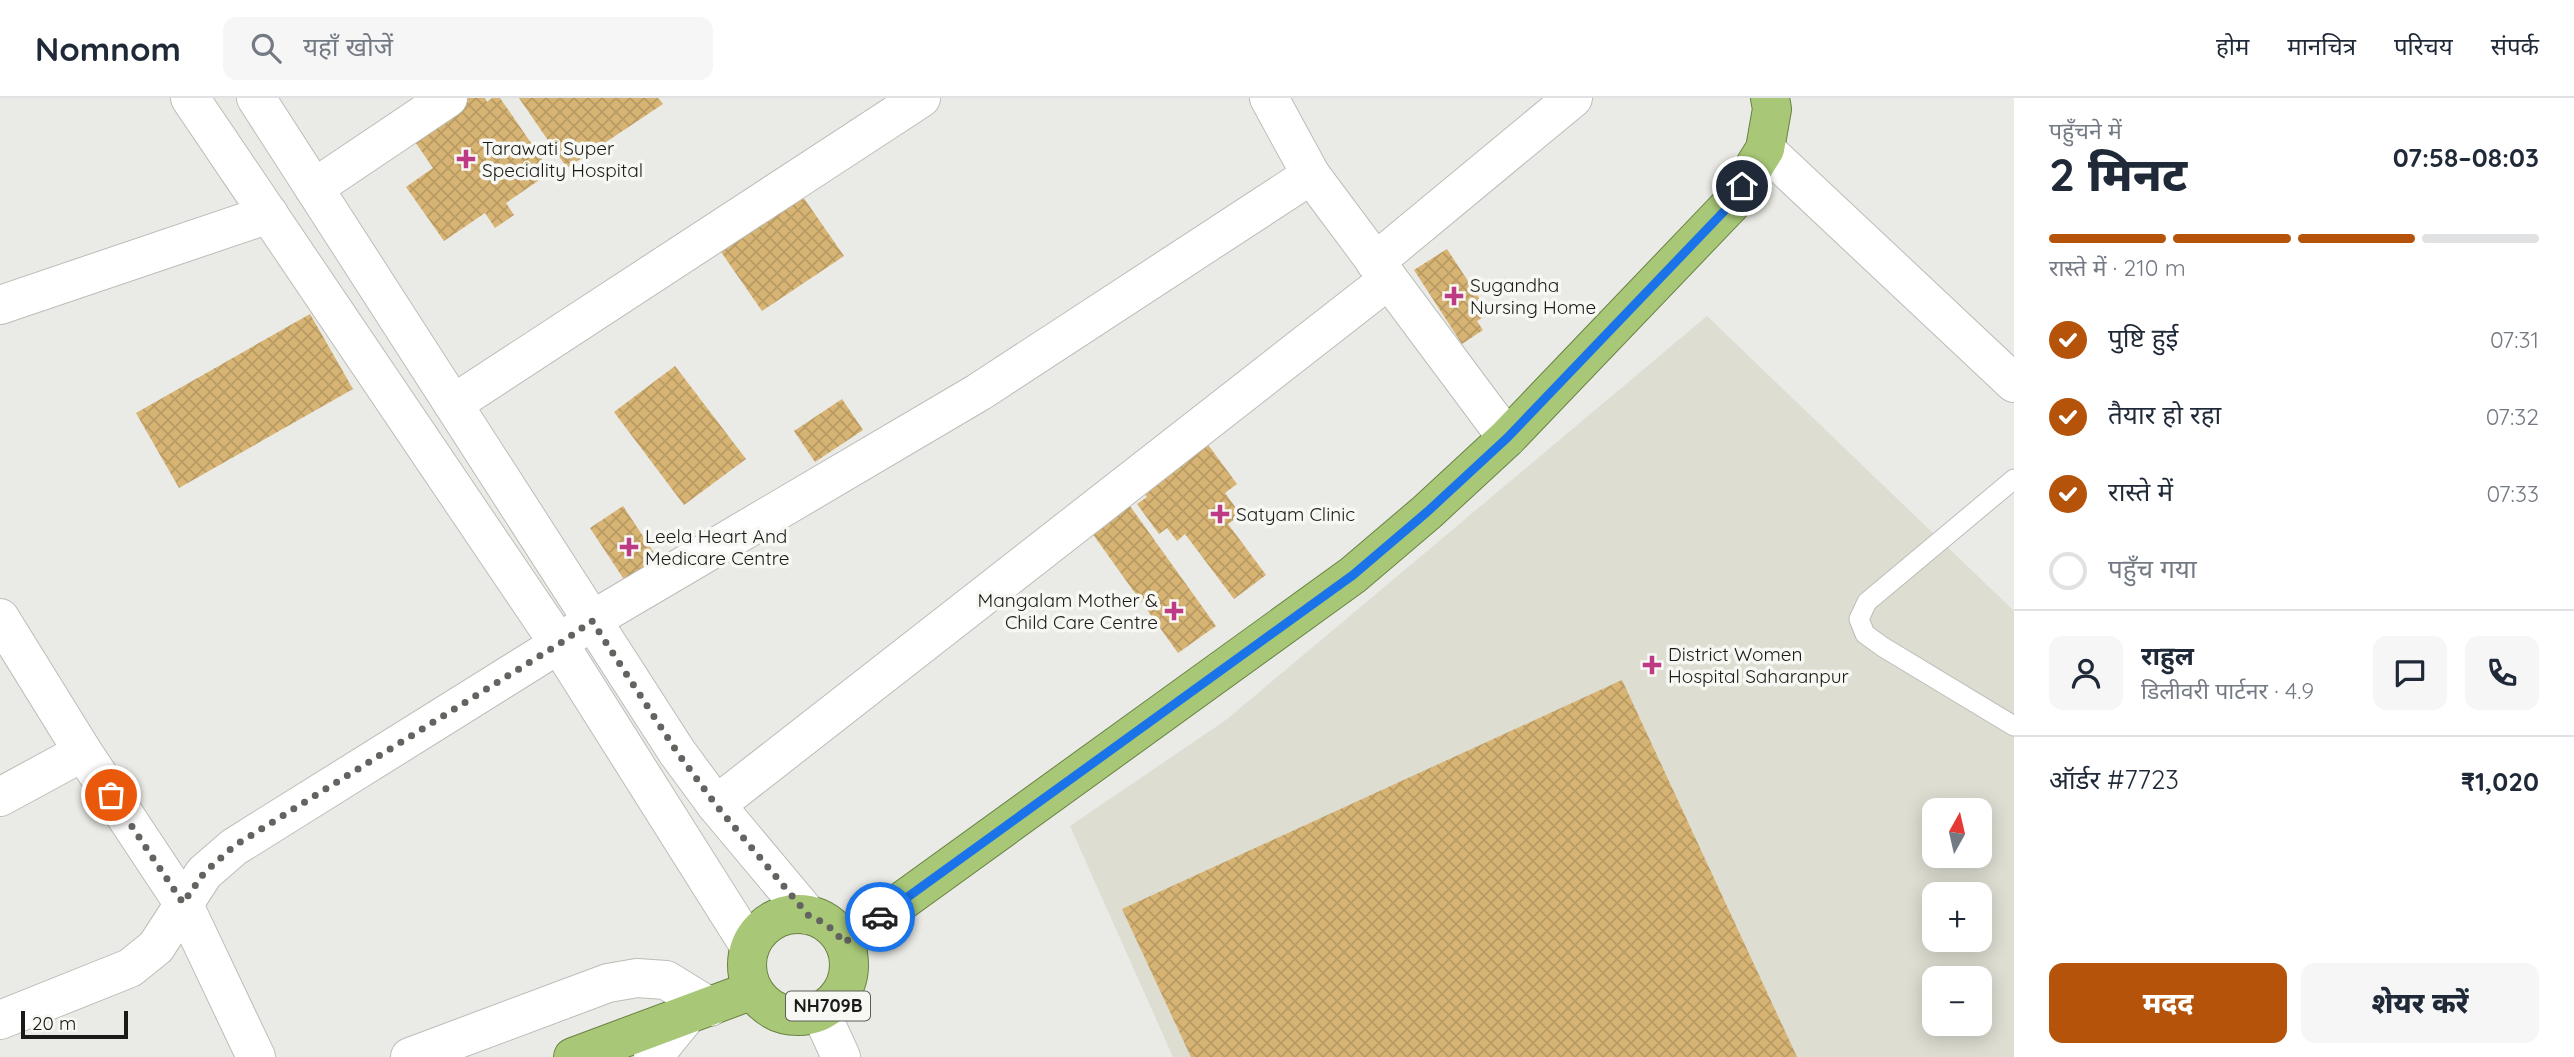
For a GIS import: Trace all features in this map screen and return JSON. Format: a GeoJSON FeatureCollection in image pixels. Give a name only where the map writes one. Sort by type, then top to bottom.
{"type":"FeatureCollection","features":[{"type":"Feature","properties":{"kind":"highway"},"geometry":{"type":"LineString","coordinates":[[573,1057],[753,990],[748,976],[750,947],[757,934],[767,925],[794,915],[808,915],[835,930],[844,943],[1353,575],[1427,512],[1507,438],[1731,204],[1765,149],[1772,109],[1770,98]]}},
{"type":"Feature","properties":{"kind":"highway","name":"NH709B"},"geometry":{"type":"LineString","coordinates":[[753,990],[775,1011],[790,1016],[806,1016],[820,1012],[833,1002],[846,982],[849,958],[844,943]]}},
{"type":"Feature","properties":{"kind":"street"},"geometry":{"type":"LineString","coordinates":[[190,98],[559,644],[750,947]]}},
{"type":"Feature","properties":{"kind":"street"},"geometry":{"type":"LineString","coordinates":[[256,98],[677,752],[716,805],[808,915]]}},
{"type":"Feature","properties":{"kind":"street"},"geometry":{"type":"LineString","coordinates":[[314,188],[449,98]]}},
{"type":"Feature","properties":{"kind":"street"},"geometry":{"type":"LineString","coordinates":[[453,404],[921,98]]}},
{"type":"Feature","properties":{"kind":"street"},"geometry":{"type":"LineString","coordinates":[[1269,98],[1311,175],[1507,438]]}},
{"type":"Feature","properties":{"kind":"street"},"geometry":{"type":"LineString","coordinates":[[716,805],[1381,271],[1573,98]]}},
{"type":"Feature","properties":{"kind":"street"},"geometry":{"type":"LineString","coordinates":[[1765,149],[2014,383]]}},
{"type":"Feature","properties":{"kind":"street"},"geometry":{"type":"LineString","coordinates":[[0,1020],[130,968],[156,947],[204,873],[234,846],[592,621],[979,393],[1311,175]]}},
{"type":"Feature","properties":{"kind":"street"},"geometry":{"type":"LineString","coordinates":[[0,305],[268,214]]}},
{"type":"Feature","properties":{"kind":"street"},"geometry":{"type":"LineString","coordinates":[[0,618],[83,752],[183,903],[256,1057]]}},
{"type":"Feature","properties":{"kind":"street"},"geometry":{"type":"LineString","coordinates":[[0,797],[83,752]]}},
{"type":"Feature","properties":{"kind":"street"},"geometry":{"type":"LineString","coordinates":[[410,1057],[608,983],[637,978],[666,980],[699,1011],[653,1057]]}},
{"type":"Feature","properties":{"kind":"street"},"geometry":{"type":"LineString","coordinates":[[820,1012],[841,1057]]}},
{"type":"Feature","properties":{"kind":"lane"},"geometry":{"type":"LineString","coordinates":[[2014,479],[1867,601],[1859,620],[1865,634],[1883,647],[2014,726]]}},
{"type":"Feature","properties":{"kind":"shaded area","name":"District Women Hospital Saharanpur"},"geometry":{"type":"Polygon","coordinates":[[[1707,316],[2014,611],[2014,1057],[1173,1057],[1070,826],[1226,720],[1707,316]]]}},
{"type":"Feature","properties":{"kind":"building"},"geometry":{"type":"Polygon","coordinates":[[[467,98],[485,98],[487,102],[492,98],[500,98],[551,172],[506,203],[514,215],[495,228],[485,213],[444,241],[406,187],[433,168],[411,136],[467,98]]]}},
{"type":"Feature","properties":{"kind":"building"},"geometry":{"type":"Polygon","coordinates":[[[519,98],[658,98],[663,104],[567,168],[519,98]]]}},
{"type":"Feature","properties":{"kind":"building"},"geometry":{"type":"Polygon","coordinates":[[[801,194],[844,256],[762,311],[719,249],[801,194]]]}},
{"type":"Feature","properties":{"kind":"building"},"geometry":{"type":"Polygon","coordinates":[[[1447,249],[1489,313],[1477,321],[1483,330],[1462,344],[1414,270],[1447,249]]]}},
{"type":"Feature","properties":{"kind":"building"},"geometry":{"type":"Polygon","coordinates":[[[310,314],[353,389],[179,488],[136,413],[310,314]]]}},
{"type":"Feature","properties":{"kind":"building"},"geometry":{"type":"Polygon","coordinates":[[[675,366],[746,459],[684,505],[614,412],[675,366]]]}},
{"type":"Feature","properties":{"kind":"building"},"geometry":{"type":"Polygon","coordinates":[[[842,399],[863,430],[815,462],[794,431],[842,399]]]}},
{"type":"Feature","properties":{"kind":"building"},"geometry":{"type":"Polygon","coordinates":[[[1206,442],[1237,484],[1225,493],[1241,515],[1228,524],[1266,575],[1234,599],[1185,534],[1177,541],[1167,528],[1159,534],[1137,504],[1147,497],[1141,490],[1206,442]]]}},
{"type":"Feature","properties":{"kind":"building"},"geometry":{"type":"Polygon","coordinates":[[[1125,499],[1216,626],[1178,653],[1087,526],[1125,499]]]}},
{"type":"Feature","properties":{"kind":"building"},"geometry":{"type":"Polygon","coordinates":[[[623,506],[662,565],[629,587],[590,528],[623,506]]]}},
{"type":"Feature","properties":{"kind":"building"},"geometry":{"type":"Polygon","coordinates":[[[1622,680],[1797,1057],[1191,1057],[1122,909],[1622,680]]]}},
{"type":"Feature","properties":{"kind":"way so far"},"geometry":{"type":"LineString","coordinates":[[111,795],[183,903],[204,873],[234,846],[592,621],[677,752],[716,805],[808,915],[835,930],[844,943],[880,917]]}},
{"type":"Feature","properties":{"kind":"place","name":"Tarawati Super Speciality Hospital"},"geometry":{"type":"Point","coordinates":[466,159]}},
{"type":"Feature","properties":{"kind":"place","name":"Sugandha Nursing Home"},"geometry":{"type":"Point","coordinates":[1454,296]}},
{"type":"Feature","properties":{"kind":"place","name":"Satyam Clinic"},"geometry":{"type":"Point","coordinates":[1220,514]}},
{"type":"Feature","properties":{"kind":"place","name":"Leela Heart And Medicare Centre"},"geometry":{"type":"Point","coordinates":[629,547]}},
{"type":"Feature","properties":{"kind":"place","name":"Mangalam Mother & Child Care Centre"},"geometry":{"type":"Point","coordinates":[1174,611]}},
{"type":"Feature","properties":{"kind":"place","name":"District Women Hospital Saharanpur"},"geometry":{"type":"Point","coordinates":[1652,665]}},
{"type":"Feature","properties":{"kind":"route"},"geometry":{"type":"LineString","coordinates":[[880,917],[1353,575],[1390,544],[1507,438],[1731,204],[1742,186]]}}]}
